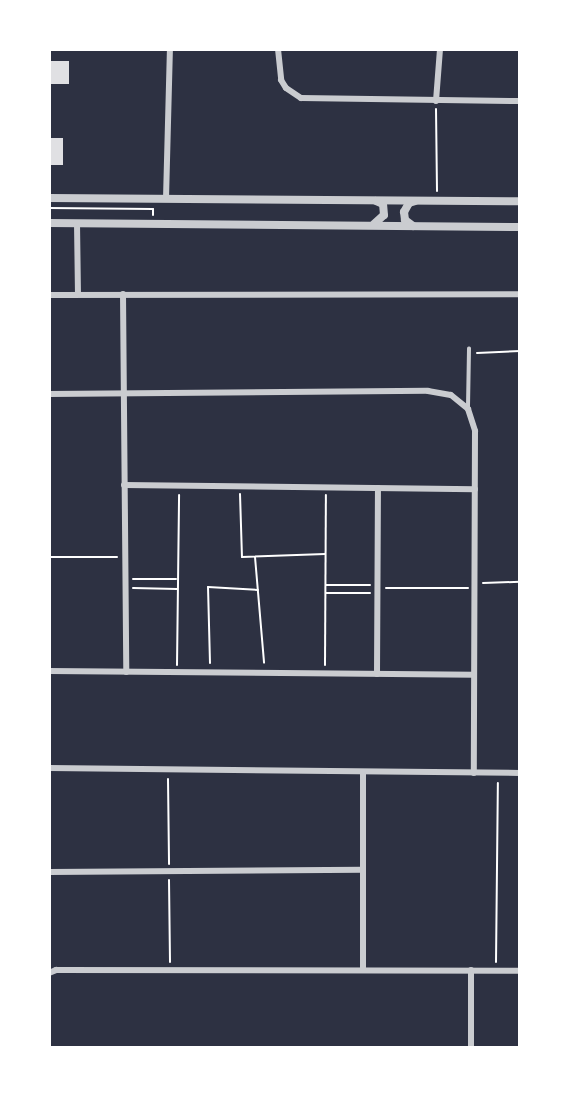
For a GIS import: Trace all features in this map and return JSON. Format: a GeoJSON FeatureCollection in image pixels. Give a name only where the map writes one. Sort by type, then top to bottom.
{"type":"FeatureCollection","features":[{"type":"Feature","properties":{"kind":"street"},"geometry":{"type":"LineString","coordinates":[[166,199],[170,49]]}},
{"type":"Feature","properties":{"kind":"street"},"geometry":{"type":"LineString","coordinates":[[278,49],[281,80],[285,88],[301,98],[520,101]]}},
{"type":"Feature","properties":{"kind":"street"},"geometry":{"type":"LineString","coordinates":[[436,101],[440,49]]}},
{"type":"Feature","properties":{"kind":"street"},"geometry":{"type":"LineString","coordinates":[[49,198],[520,201]]}},
{"type":"Feature","properties":{"kind":"street"},"geometry":{"type":"LineString","coordinates":[[368,225],[379,222],[384,215],[383,204],[371,200]]}},
{"type":"Feature","properties":{"kind":"street"},"geometry":{"type":"LineString","coordinates":[[412,226],[407,222],[404,212],[409,203],[418,200]]}},
{"type":"Feature","properties":{"kind":"street"},"geometry":{"type":"LineString","coordinates":[[49,223],[520,227]]}},
{"type":"Feature","properties":{"kind":"street"},"geometry":{"type":"LineString","coordinates":[[77,223],[78,294]]}},
{"type":"Feature","properties":{"kind":"street"},"geometry":{"type":"LineString","coordinates":[[123,294],[126,672]]}},
{"type":"Feature","properties":{"kind":"street"},"geometry":{"type":"LineString","coordinates":[[49,295],[520,294]]}},
{"type":"Feature","properties":{"kind":"street"},"geometry":{"type":"LineString","coordinates":[[49,394],[428,391],[451,395],[468,410],[475,431],[474,773]]}},
{"type":"Feature","properties":{"kind":"street"},"geometry":{"type":"LineString","coordinates":[[124,485],[475,489]]}},
{"type":"Feature","properties":{"kind":"street"},"geometry":{"type":"LineString","coordinates":[[377,674],[378,488]]}},
{"type":"Feature","properties":{"kind":"street"},"geometry":{"type":"LineString","coordinates":[[49,671],[474,675]]}},
{"type":"Feature","properties":{"kind":"street"},"geometry":{"type":"LineString","coordinates":[[49,768],[520,773]]}},
{"type":"Feature","properties":{"kind":"street"},"geometry":{"type":"LineString","coordinates":[[363,772],[363,970]]}},
{"type":"Feature","properties":{"kind":"street"},"geometry":{"type":"LineString","coordinates":[[49,872],[363,870]]}},
{"type":"Feature","properties":{"kind":"street"},"geometry":{"type":"LineString","coordinates":[[49,973],[56,970],[520,971]]}},
{"type":"Feature","properties":{"kind":"street"},"geometry":{"type":"LineString","coordinates":[[471,971],[471,1048]]}},
{"type":"Feature","properties":{"kind":"lane"},"geometry":{"type":"LineString","coordinates":[[468,410],[469,351]]}},
{"type":"Feature","properties":{"kind":"path"},"geometry":{"type":"LineString","coordinates":[[436,101],[438,200]]}},
{"type":"Feature","properties":{"kind":"path"},"geometry":{"type":"LineString","coordinates":[[49,208],[153,209],[153,223]]}},
{"type":"Feature","properties":{"kind":"path"},"geometry":{"type":"LineString","coordinates":[[469,351],[520,351]]}},
{"type":"Feature","properties":{"kind":"path"},"geometry":{"type":"LineString","coordinates":[[177,673],[179,486]]}},
{"type":"Feature","properties":{"kind":"path"},"geometry":{"type":"LineString","coordinates":[[240,486],[242,557],[326,554]]}},
{"type":"Feature","properties":{"kind":"path"},"geometry":{"type":"LineString","coordinates":[[324,674],[326,487]]}},
{"type":"Feature","properties":{"kind":"path"},"geometry":{"type":"LineString","coordinates":[[255,556],[264,673]]}},
{"type":"Feature","properties":{"kind":"path"},"geometry":{"type":"LineString","coordinates":[[49,557],[125,557]]}},
{"type":"Feature","properties":{"kind":"path"},"geometry":{"type":"LineString","coordinates":[[125,579],[178,579]]}},
{"type":"Feature","properties":{"kind":"path"},"geometry":{"type":"LineString","coordinates":[[325,593],[520,582]]}},
{"type":"Feature","properties":{"kind":"path"},"geometry":{"type":"LineString","coordinates":[[326,585],[378,589]]}},
{"type":"Feature","properties":{"kind":"path"},"geometry":{"type":"LineString","coordinates":[[210,673],[208,587],[258,590]]}},
{"type":"Feature","properties":{"kind":"path"},"geometry":{"type":"LineString","coordinates":[[125,588],[178,589]]}},
{"type":"Feature","properties":{"kind":"path"},"geometry":{"type":"LineString","coordinates":[[496,971],[498,773]]}},
{"type":"Feature","properties":{"kind":"building"},"geometry":{"type":"Polygon","coordinates":[[[49,61],[69,61],[69,84],[49,84],[49,61]]]}},
{"type":"Feature","properties":{"kind":"building"},"geometry":{"type":"Polygon","coordinates":[[[49,138],[63,138],[63,165],[49,165],[49,138]]]}}]}
